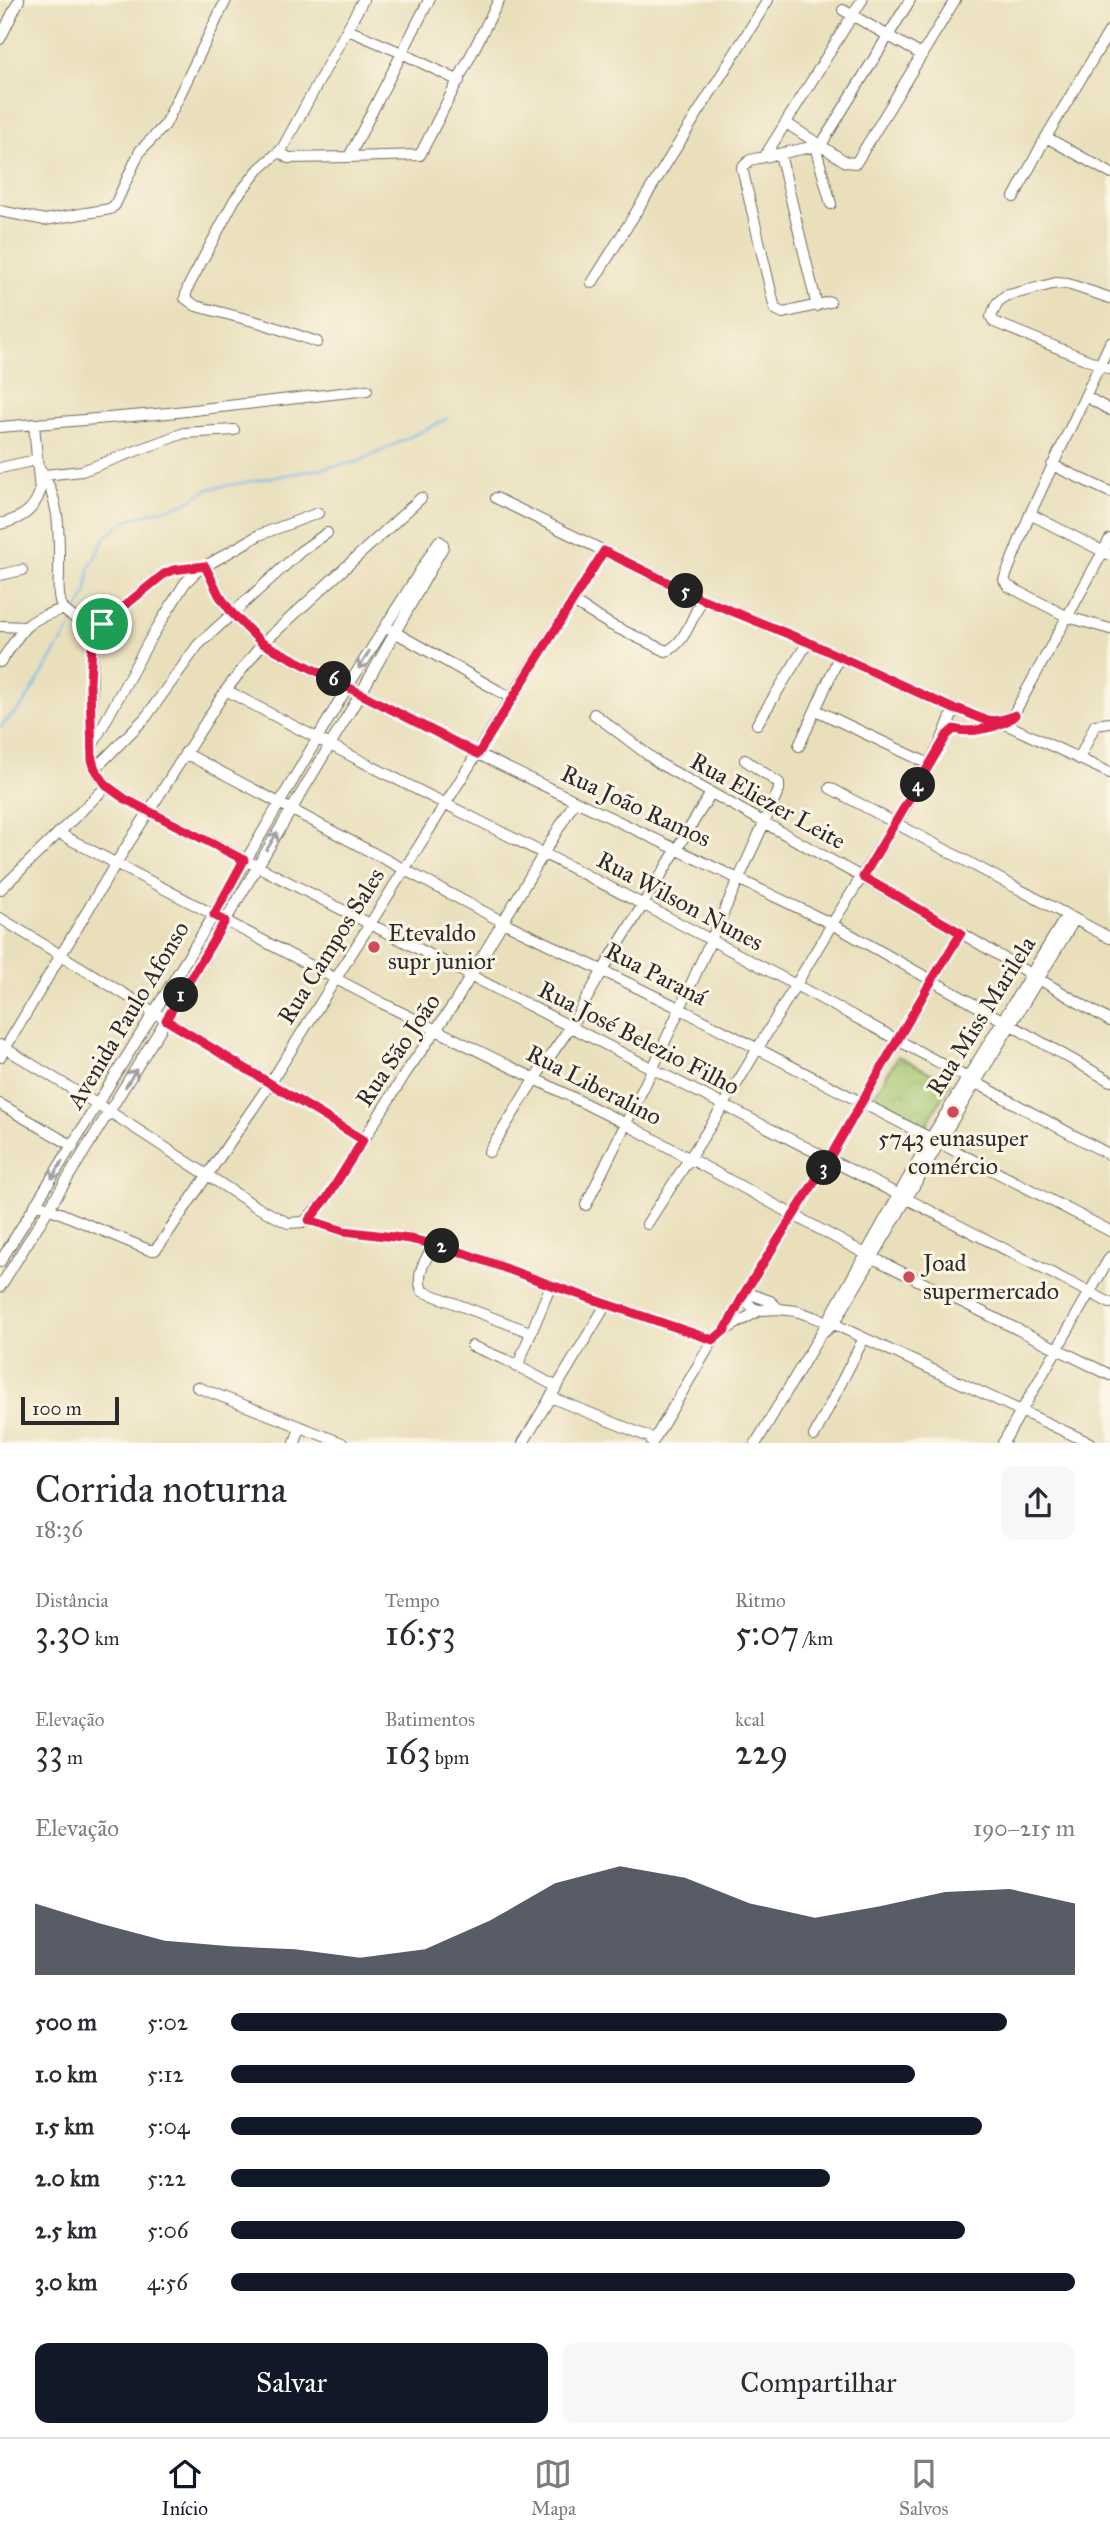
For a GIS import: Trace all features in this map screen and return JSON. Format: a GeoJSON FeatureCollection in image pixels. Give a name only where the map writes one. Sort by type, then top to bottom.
{"type":"FeatureCollection","features":[{"type":"Feature","properties":{"kind":"street"},"geometry":{"type":"LineString","coordinates":[[0,39],[19,0]]}},
{"type":"Feature","properties":{"kind":"street"},"geometry":{"type":"LineString","coordinates":[[0,211],[52,220],[110,209],[115,205],[140,151],[165,125],[226,0]]}},
{"type":"Feature","properties":{"kind":"street"},"geometry":{"type":"LineString","coordinates":[[317,342],[265,324],[196,306],[186,298],[188,287],[235,199],[259,169],[282,149],[363,0]]}},
{"type":"Feature","properties":{"kind":"street"},"geometry":{"type":"LineString","coordinates":[[349,157],[429,0]]}},
{"type":"Feature","properties":{"kind":"street"},"geometry":{"type":"LineString","coordinates":[[282,149],[288,158],[420,155],[499,0]]}},
{"type":"Feature","properties":{"kind":"street"},"geometry":{"type":"LineString","coordinates":[[592,283],[768,0]]}},
{"type":"Feature","properties":{"kind":"street"},"geometry":{"type":"LineString","coordinates":[[765,156],[848,12],[862,0]]}},
{"type":"Feature","properties":{"kind":"street"},"geometry":{"type":"LineString","coordinates":[[831,204],[818,146],[910,0]]}},
{"type":"Feature","properties":{"kind":"street"},"geometry":{"type":"LineString","coordinates":[[786,123],[818,146],[849,163],[860,160],[955,0]]}},
{"type":"Feature","properties":{"kind":"street"},"geometry":{"type":"LineString","coordinates":[[848,12],[922,55]]}},
{"type":"Feature","properties":{"kind":"street"},"geometry":{"type":"LineString","coordinates":[[348,30],[459,81]]}},
{"type":"Feature","properties":{"kind":"street"},"geometry":{"type":"LineString","coordinates":[[1014,197],[1046,137],[1110,30]]}},
{"type":"Feature","properties":{"kind":"street"},"geometry":{"type":"LineString","coordinates":[[1046,137],[1110,173]]}},
{"type":"Feature","properties":{"kind":"street"},"geometry":{"type":"LineString","coordinates":[[818,146],[765,156],[745,163],[741,172],[775,309],[783,313],[830,302]]}},
{"type":"Feature","properties":{"kind":"street"},"geometry":{"type":"LineString","coordinates":[[780,153],[817,306]]}},
{"type":"Feature","properties":{"kind":"street"},"geometry":{"type":"LineString","coordinates":[[1110,298],[1068,284],[1056,283],[1005,296],[997,303],[991,317],[994,322],[1110,369]]}},
{"type":"Feature","properties":{"kind":"street"},"geometry":{"type":"LineString","coordinates":[[1110,343],[1052,465],[1004,577],[1008,586],[1068,617],[1110,629]]}},
{"type":"Feature","properties":{"kind":"street"},"geometry":{"type":"LineString","coordinates":[[0,427],[168,413],[367,390]]}},
{"type":"Feature","properties":{"kind":"street"},"geometry":{"type":"LineString","coordinates":[[1085,396],[1110,410]]}},
{"type":"Feature","properties":{"kind":"street"},"geometry":{"type":"LineString","coordinates":[[0,524],[17,520],[28,513],[37,502],[40,492],[34,424]]}},
{"type":"Feature","properties":{"kind":"street"},"geometry":{"type":"LineString","coordinates":[[0,468],[39,467],[82,471],[184,433],[234,430]]}},
{"type":"Feature","properties":{"kind":"street"},"geometry":{"type":"LineString","coordinates":[[1052,465],[1110,492]]}},
{"type":"Feature","properties":{"kind":"street"},"geometry":{"type":"LineString","coordinates":[[39,467],[55,499],[59,537],[60,601],[63,609],[93,626],[102,624],[164,574],[173,570],[205,566]]}},
{"type":"Feature","properties":{"kind":"street"},"geometry":{"type":"LineString","coordinates":[[421,498],[262,643],[226,690],[2,1050],[110,1112],[275,1217],[297,1224],[309,1220],[344,1231],[410,1239],[450,1248],[713,1340]]}},
{"type":"Feature","properties":{"kind":"street"},"geometry":{"type":"LineString","coordinates":[[496,498],[702,599],[808,642],[960,711],[992,722],[1015,715]]}},
{"type":"Feature","properties":{"kind":"street"},"geometry":{"type":"LineString","coordinates":[[92,746],[185,583],[205,566],[259,535],[318,513]]}},
{"type":"Feature","properties":{"kind":"street"},"geometry":{"type":"LineString","coordinates":[[1030,514],[1107,553]]}},
{"type":"Feature","properties":{"kind":"street"},"geometry":{"type":"LineString","coordinates":[[95,769],[146,717],[198,645],[300,551],[327,533]]}},
{"type":"Feature","properties":{"kind":"street"},"geometry":{"type":"LineString","coordinates":[[940,744],[954,729],[984,729],[1015,715],[1068,617],[1107,553],[1110,539]]}},
{"type":"Feature","properties":{"kind":"street","name":"Avenida Paulo Afonso"},"geometry":{"type":"LineString","coordinates":[[0,1262],[214,915],[348,686],[389,629],[443,547],[439,541],[389,629],[361,693],[330,746],[110,1112],[0,1287]]}},
{"type":"Feature","properties":{"kind":"street","name":"Rua Campos Sales"},"geometry":{"type":"LineString","coordinates":[[36,1203],[149,1250],[155,1250],[176,1224],[271,1082],[604,551]]}},
{"type":"Feature","properties":{"kind":"street","name":"Rua João Ramos"},"geometry":{"type":"LineString","coordinates":[[205,566],[219,595],[232,613],[262,643],[478,754],[832,924],[1110,1081]]}},
{"type":"Feature","properties":{"kind":"street"},"geometry":{"type":"LineString","coordinates":[[0,575],[22,569]]}},
{"type":"Feature","properties":{"kind":"street"},"geometry":{"type":"LineString","coordinates":[[573,602],[611,625],[666,651],[679,642],[702,599]]}},
{"type":"Feature","properties":{"kind":"street"},"geometry":{"type":"LineString","coordinates":[[0,626],[24,627],[63,609]]}},
{"type":"Feature","properties":{"kind":"street"},"geometry":{"type":"LineString","coordinates":[[0,890],[107,786],[95,769],[92,746],[90,683],[93,626]]}},
{"type":"Feature","properties":{"kind":"street"},"geometry":{"type":"LineString","coordinates":[[0,662],[24,627]]}},
{"type":"Feature","properties":{"kind":"street"},"geometry":{"type":"LineString","coordinates":[[389,629],[511,698]]}},
{"type":"Feature","properties":{"kind":"street"},"geometry":{"type":"LineString","coordinates":[[757,724],[808,642]]}},
{"type":"Feature","properties":{"kind":"street"},"geometry":{"type":"LineString","coordinates":[[799,746],[839,657]]}},
{"type":"Feature","properties":{"kind":"street","name":"Rua Wilson Nunes"},"geometry":{"type":"LineString","coordinates":[[226,690],[899,1039],[1110,1155]]}},
{"type":"Feature","properties":{"kind":"street"},"geometry":{"type":"LineString","coordinates":[[816,710],[929,764]]}},
{"type":"Feature","properties":{"kind":"street"},"geometry":{"type":"LineString","coordinates":[[647,1224],[724,1105],[896,823],[940,744],[952,714],[960,711]]}},
{"type":"Feature","properties":{"kind":"street","name":"Rua Eliezer Leite"},"geometry":{"type":"LineString","coordinates":[[594,714],[660,764],[863,877],[1110,1021]]}},
{"type":"Feature","properties":{"kind":"street"},"geometry":{"type":"LineString","coordinates":[[1001,722],[1110,773]]}},
{"type":"Feature","properties":{"kind":"street"},"geometry":{"type":"LineString","coordinates":[[1079,759],[1095,725],[1110,723]]}},
{"type":"Feature","properties":{"kind":"street","name":"Rua Paraná"},"geometry":{"type":"LineString","coordinates":[[185,752],[503,922],[679,1008],[1110,1231]]}},
{"type":"Feature","properties":{"kind":"street"},"geometry":{"type":"LineString","coordinates":[[586,1205],[653,1068],[779,790],[779,783],[745,760]]}},
{"type":"Feature","properties":{"kind":"street","name":"Rua José Belezio Filho"},"geometry":{"type":"LineString","coordinates":[[107,786],[125,799],[1110,1303]]}},
{"type":"Feature","properties":{"kind":"street"},"geometry":{"type":"LineString","coordinates":[[830,788],[1110,938]]}},
{"type":"Feature","properties":{"kind":"street"},"geometry":{"type":"LineString","coordinates":[[489,1152],[571,1026],[711,793]]}},
{"type":"Feature","properties":{"kind":"street","name":"Rua São João"},"geometry":{"type":"LineString","coordinates":[[309,1220],[327,1198],[405,1074],[471,977],[576,801]]}},
{"type":"Feature","properties":{"kind":"street","name":"Rua Liberalino"},"geometry":{"type":"LineString","coordinates":[[58,833],[436,1031],[626,1124],[868,1255],[1110,1375]]}},
{"type":"Feature","properties":{"kind":"street","name":"Rua Miss Marilela"},"geometry":{"type":"LineString","coordinates":[[831,1323],[934,1141],[1071,917]]}},
{"type":"Feature","properties":{"kind":"street"},"geometry":{"type":"LineString","coordinates":[[0,918],[363,1140]]}},
{"type":"Feature","properties":{"kind":"street"},"geometry":{"type":"LineString","coordinates":[[725,1330],[743,1295],[829,1159],[961,933]]}},
{"type":"Feature","properties":{"kind":"street"},"geometry":{"type":"LineString","coordinates":[[0,1104],[73,1146]]}},
{"type":"Feature","properties":{"kind":"street"},"geometry":{"type":"LineString","coordinates":[[435,1244],[418,1280],[422,1291],[530,1332]]}},
{"type":"Feature","properties":{"kind":"street"},"geometry":{"type":"LineString","coordinates":[[1003,1443],[1110,1257]]}},
{"type":"Feature","properties":{"kind":"street"},"geometry":{"type":"LineString","coordinates":[[756,1276],[764,1298],[779,1309]]}},
{"type":"Feature","properties":{"kind":"street"},"geometry":{"type":"LineString","coordinates":[[517,1367],[551,1285]]}},
{"type":"Feature","properties":{"kind":"street"},"geometry":{"type":"LineString","coordinates":[[743,1295],[764,1298]]}},
{"type":"Feature","properties":{"kind":"street"},"geometry":{"type":"LineString","coordinates":[[743,1295],[753,1308],[796,1311],[831,1323],[1090,1443]]}},
{"type":"Feature","properties":{"kind":"street"},"geometry":{"type":"LineString","coordinates":[[523,1443],[607,1303]]}},
{"type":"Feature","properties":{"kind":"street"},"geometry":{"type":"LineString","coordinates":[[550,1397],[653,1441],[713,1340],[760,1310]]}},
{"type":"Feature","properties":{"kind":"street"},"geometry":{"type":"LineString","coordinates":[[756,1443],[820,1335],[831,1323]]}},
{"type":"Feature","properties":{"kind":"street"},"geometry":{"type":"LineString","coordinates":[[814,1436],[864,1338]]}},
{"type":"Feature","properties":{"kind":"street"},"geometry":{"type":"LineString","coordinates":[[472,1346],[555,1386]]}},
{"type":"Feature","properties":{"kind":"street"},"geometry":{"type":"LineString","coordinates":[[197,1387],[342,1443]]}},
{"type":"Feature","properties":{"kind":"street"},"geometry":{"type":"LineString","coordinates":[[295,1443],[300,1427]]}},
{"type":"Feature","properties":{"kind":"green space"},"geometry":{"type":"Polygon","coordinates":[[[898,1056],[950,1083],[924,1130],[870,1102],[898,1056]]]}},
{"type":"Feature","properties":{"kind":"waterway"},"geometry":{"type":"LineString","coordinates":[[78,610],[87,592],[89,569],[105,537],[129,519],[184,504],[208,489],[358,462],[447,419]]}},
{"type":"Feature","properties":{"kind":"waterway"},"geometry":{"type":"LineString","coordinates":[[0,727],[23,705],[71,627]]}},
{"type":"Feature","properties":{"kind":"place","name":"Etevaldo supr junior"},"geometry":{"type":"Point","coordinates":[374,947]}},
{"type":"Feature","properties":{"kind":"place","name":"5743 eunasuper comércio"},"geometry":{"type":"Point","coordinates":[953,1112]}},
{"type":"Feature","properties":{"kind":"place","name":"Joad supermercado"},"geometry":{"type":"Point","coordinates":[909,1277]}},
{"type":"Feature","properties":{"kind":"route"},"geometry":{"type":"LineString","coordinates":[[604,551],[702,599],[808,642],[956,710],[992,722],[1015,715],[995,726],[959,731],[954,729],[947,735],[863,877],[961,933],[829,1159],[745,1292],[725,1330],[713,1340],[450,1248],[410,1239],[344,1231],[309,1220],[327,1198],[363,1140],[166,1020],[225,921],[214,915],[244,860],[125,799],[107,786],[95,769],[92,754],[90,683],[93,626],[102,624],[164,574],[173,570],[205,566],[219,595],[232,613],[262,643],[478,754],[604,551]]}}]}
